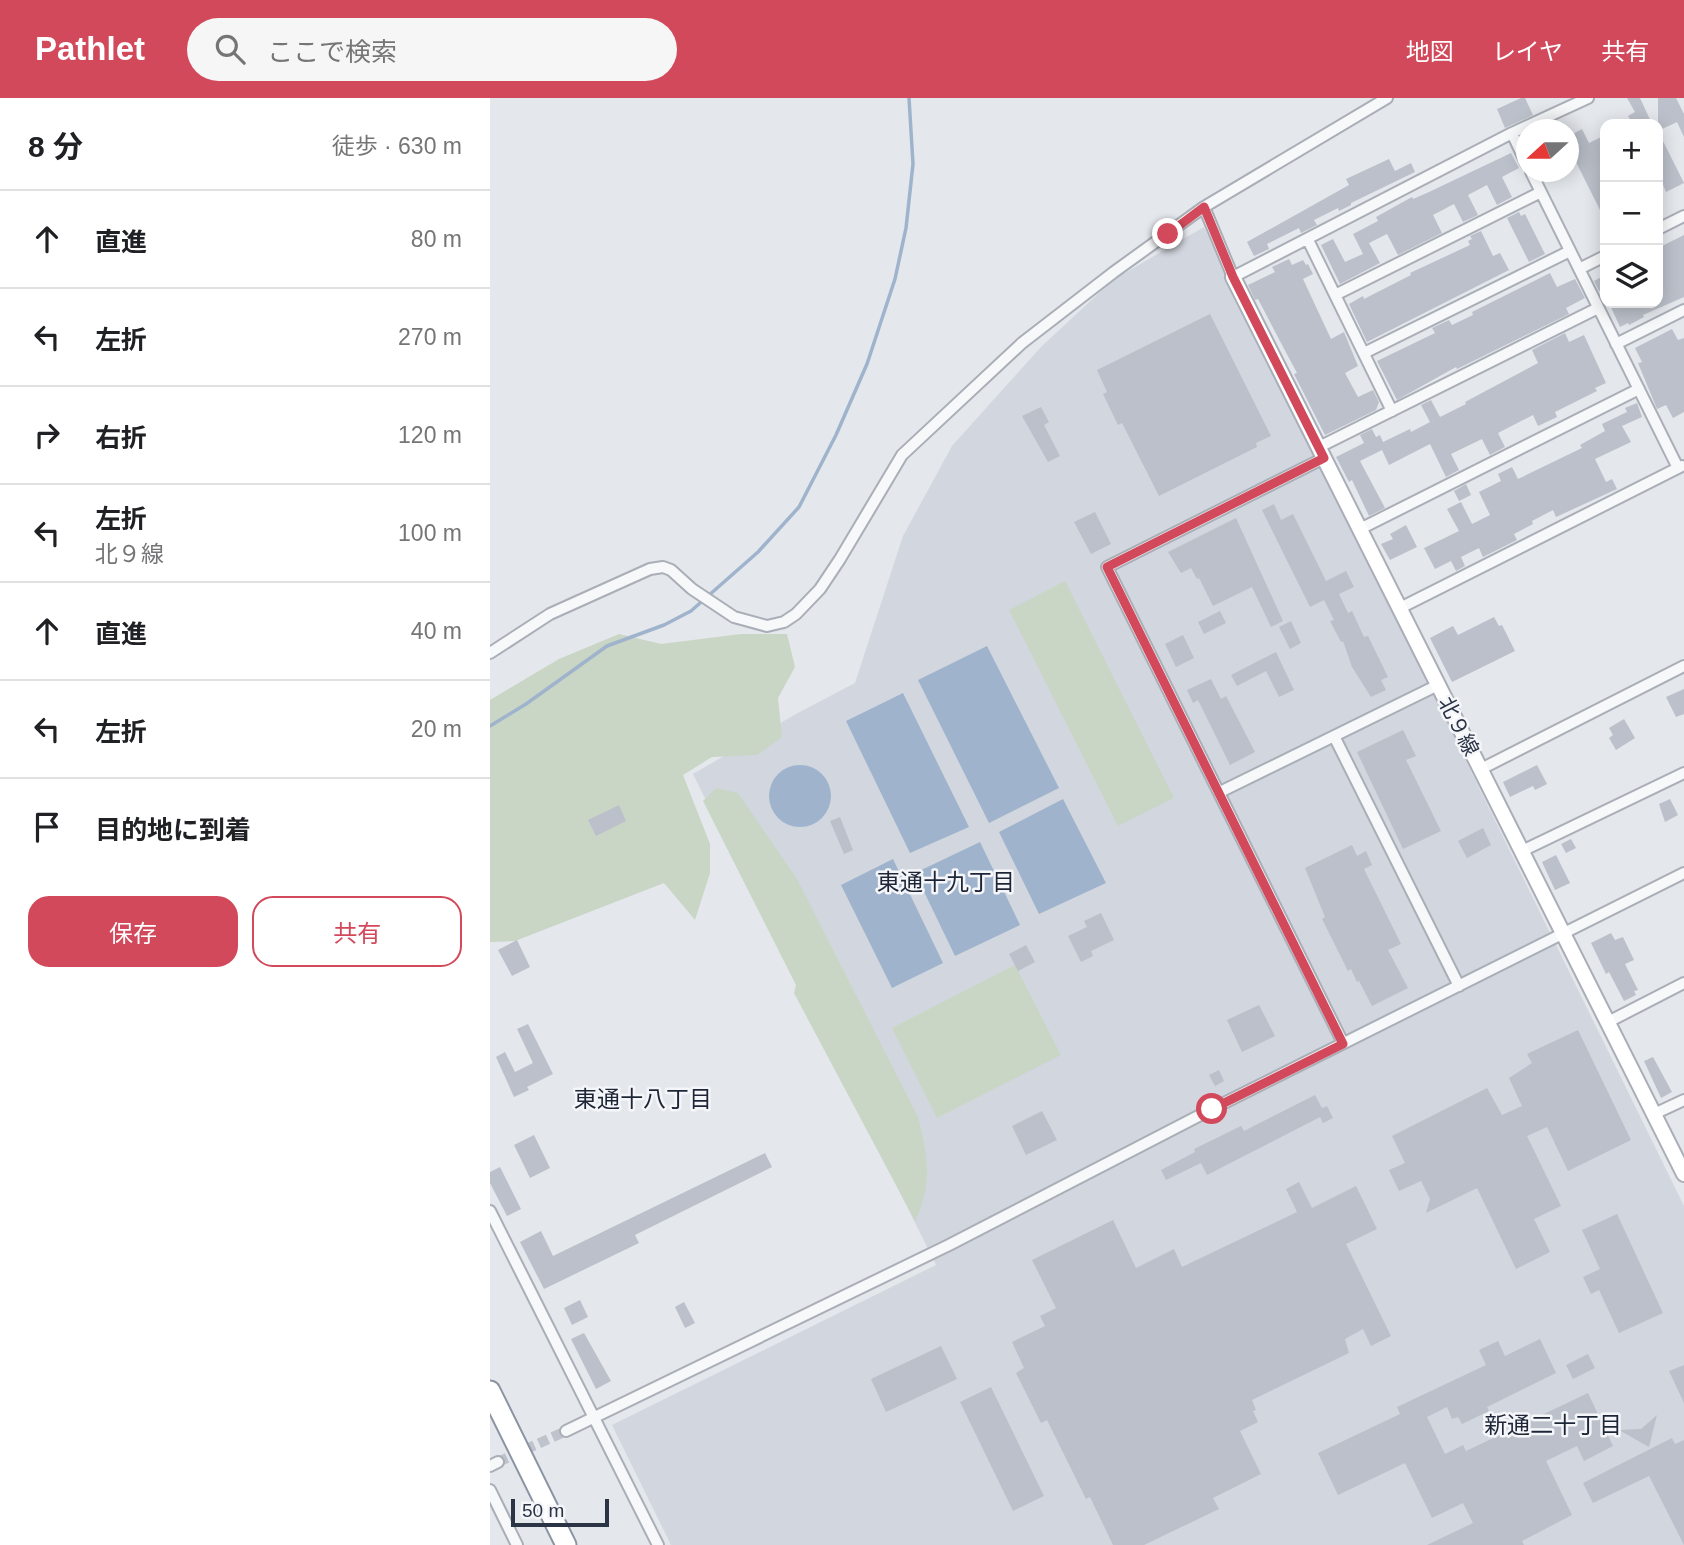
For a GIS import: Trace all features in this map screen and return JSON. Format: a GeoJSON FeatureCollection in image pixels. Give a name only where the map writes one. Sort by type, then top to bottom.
{"type":"FeatureCollection","features":[{"type":"Feature","properties":{"kind":"highway"},"geometry":{"type":"LineString","coordinates":[[490,1391],[566,1545]]}},
{"type":"Feature","properties":{"kind":"street"},"geometry":{"type":"LineString","coordinates":[[490,653],[550,614],[650,569],[663,567],[671,570],[692,589],[734,617],[767,626],[784,622],[796,614],[820,589],[902,455],[1022,343],[1204,207],[1387,98]]}},
{"type":"Feature","properties":{"kind":"street"},"geometry":{"type":"LineString","coordinates":[[1204,207],[1233,277],[1512,133],[1588,98]]}},
{"type":"Feature","properties":{"kind":"street"},"geometry":{"type":"LineString","coordinates":[[1512,133],[1516,141]]}},
{"type":"Feature","properties":{"kind":"street"},"geometry":{"type":"LineString","coordinates":[[1399,608],[1681,466],[1616,344],[1536,182]]}},
{"type":"Feature","properties":{"kind":"street"},"geometry":{"type":"LineString","coordinates":[[1335,295],[1541,192]]}},
{"type":"Feature","properties":{"kind":"street"},"geometry":{"type":"LineString","coordinates":[[1663,226],[1684,216]]}},
{"type":"Feature","properties":{"kind":"street"},"geometry":{"type":"LineString","coordinates":[[1308,240],[1392,411]]}},
{"type":"Feature","properties":{"kind":"street"},"geometry":{"type":"LineString","coordinates":[[1363,353],[1570,251]]}},
{"type":"Feature","properties":{"kind":"street"},"geometry":{"type":"LineString","coordinates":[[1579,269],[1600,258]]}},
{"type":"Feature","properties":{"kind":"street","name":"北９線"},"geometry":{"type":"LineString","coordinates":[[1233,277],[1684,1174]]}},
{"type":"Feature","properties":{"kind":"street"},"geometry":{"type":"LineString","coordinates":[[1343,1044],[1107,567],[1322,453],[1392,411],[1598,308]]}},
{"type":"Feature","properties":{"kind":"street"},"geometry":{"type":"LineString","coordinates":[[1616,344],[1684,310]]}},
{"type":"Feature","properties":{"kind":"street"},"geometry":{"type":"LineString","coordinates":[[1360,529],[1639,389]]}},
{"type":"Feature","properties":{"kind":"street"},"geometry":{"type":"LineString","coordinates":[[1481,769],[1684,666]]}},
{"type":"Feature","properties":{"kind":"street"},"geometry":{"type":"LineString","coordinates":[[1220,792],[1438,685]]}},
{"type":"Feature","properties":{"kind":"street"},"geometry":{"type":"LineString","coordinates":[[1334,736],[1459,986]]}},
{"type":"Feature","properties":{"kind":"street"},"geometry":{"type":"LineString","coordinates":[[1522,851],[1684,773]]}},
{"type":"Feature","properties":{"kind":"street"},"geometry":{"type":"LineString","coordinates":[[566,1431],[949,1245],[1684,873]]}},
{"type":"Feature","properties":{"kind":"street"},"geometry":{"type":"LineString","coordinates":[[1608,1022],[1684,984]]}},
{"type":"Feature","properties":{"kind":"street"},"geometry":{"type":"LineString","coordinates":[[1654,1114],[1684,1100]]}},
{"type":"Feature","properties":{"kind":"street"},"geometry":{"type":"LineString","coordinates":[[490,1211],[658,1545]]}},
{"type":"Feature","properties":{"kind":"street"},"geometry":{"type":"LineString","coordinates":[[490,1490],[517,1545]]}},
{"type":"Feature","properties":{"kind":"shaded area"},"geometry":{"type":"Polygon","coordinates":[[[1204,227],[1684,1206],[1684,1545],[671,1545],[612,1425],[936,1265],[693,774],[855,683],[903,536],[952,446],[1041,347],[1113,280],[1204,227]]]}},
{"type":"Feature","properties":{"kind":"green space"},"geometry":{"type":"Polygon","coordinates":[[[1065,581],[1174,798],[1118,826],[1009,610],[1065,581]]]}},
{"type":"Feature","properties":{"kind":"green space"},"geometry":{"type":"Polygon","coordinates":[[[619,634],[661,644],[741,634],[787,634],[795,667],[778,698],[782,737],[757,755],[712,757],[683,775],[710,844],[710,873],[695,920],[664,883],[515,941],[490,942],[490,700],[559,659],[619,634]]]}},
{"type":"Feature","properties":{"kind":"green space"},"geometry":{"type":"Polygon","coordinates":[[[716,788],[738,793],[797,879],[918,1117],[927,1170],[921,1207],[915,1221],[794,993],[796,985],[703,801],[716,788]]]}},
{"type":"Feature","properties":{"kind":"green space"},"geometry":{"type":"Polygon","coordinates":[[[1015,965],[1061,1055],[937,1118],[892,1028],[1015,965]]]}},
{"type":"Feature","properties":{"kind":"water"},"geometry":{"type":"Polygon","coordinates":[[[987,646],[1059,788],[989,823],[918,680],[987,646]]]}},
{"type":"Feature","properties":{"kind":"water"},"geometry":{"type":"Polygon","coordinates":[[[903,693],[969,827],[910,853],[846,721],[903,693]]]}},
{"type":"Feature","properties":{"kind":"water"},"geometry":{"type":"Polygon","coordinates":[[[794,765],[806,765],[822,774],[829,784],[829,808],[822,818],[806,827],[794,827],[783,822],[774,813],[769,802],[769,790],[774,779],[783,770],[794,765]]]}},
{"type":"Feature","properties":{"kind":"water"},"geometry":{"type":"Polygon","coordinates":[[[1063,799],[1106,883],[1039,914],[999,832],[1063,799]]]}},
{"type":"Feature","properties":{"kind":"water"},"geometry":{"type":"Polygon","coordinates":[[[980,842],[1020,925],[955,956],[915,873],[980,842]]]}},
{"type":"Feature","properties":{"kind":"water"},"geometry":{"type":"Polygon","coordinates":[[[893,859],[943,963],[892,988],[841,885],[893,859]]]}},
{"type":"Feature","properties":{"kind":"building"},"geometry":{"type":"Polygon","coordinates":[[[1525,98],[1533,115],[1516,119],[1516,123],[1505,128],[1497,109],[1525,98]]]}},
{"type":"Feature","properties":{"kind":"building"},"geometry":{"type":"Polygon","coordinates":[[[1627,98],[1640,98],[1650,119],[1630,119],[1628,116],[1635,112],[1627,98]]]}},
{"type":"Feature","properties":{"kind":"building"},"geometry":{"type":"Polygon","coordinates":[[[1658,98],[1676,98],[1684,114],[1684,137],[1677,122],[1663,129],[1663,119],[1658,119],[1658,98]]]}},
{"type":"Feature","properties":{"kind":"building"},"geometry":{"type":"Polygon","coordinates":[[[1582,129],[1589,143],[1600,138],[1600,210],[1579,168],[1579,131],[1582,129]]]}},
{"type":"Feature","properties":{"kind":"building"},"geometry":{"type":"Polygon","coordinates":[[[1663,141],[1684,183],[1666,192],[1663,185],[1663,141]]]}},
{"type":"Feature","properties":{"kind":"building"},"geometry":{"type":"Polygon","coordinates":[[[1511,153],[1516,162],[1516,170],[1502,177],[1512,197],[1497,205],[1487,185],[1468,195],[1478,215],[1463,222],[1454,204],[1433,215],[1442,233],[1398,255],[1387,234],[1369,243],[1380,263],[1340,284],[1321,245],[1333,239],[1345,262],[1363,254],[1353,234],[1378,221],[1376,217],[1412,197],[1413,199],[1511,153]]]}},
{"type":"Feature","properties":{"kind":"building"},"geometry":{"type":"Polygon","coordinates":[[[1389,159],[1395,171],[1411,163],[1415,172],[1339,211],[1338,208],[1314,220],[1317,225],[1301,233],[1299,228],[1267,244],[1269,249],[1254,256],[1247,242],[1349,185],[1346,179],[1389,159]]]}},
{"type":"Feature","properties":{"kind":"building"},"geometry":{"type":"Polygon","coordinates":[[[1519,212],[1521,216],[1525,214],[1545,254],[1529,262],[1507,218],[1519,212]]]}},
{"type":"Feature","properties":{"kind":"building"},"geometry":{"type":"Polygon","coordinates":[[[1481,231],[1493,256],[1500,253],[1509,270],[1367,342],[1349,304],[1470,245],[1470,236],[1481,231]]]}},
{"type":"Feature","properties":{"kind":"building"},"geometry":{"type":"Polygon","coordinates":[[[1684,235],[1684,297],[1663,306],[1663,246],[1684,235]]]}},
{"type":"Feature","properties":{"kind":"building"},"geometry":{"type":"Polygon","coordinates":[[[1289,259],[1292,265],[1303,260],[1308,264],[1313,274],[1303,279],[1331,339],[1344,332],[1358,366],[1345,373],[1358,397],[1373,390],[1379,402],[1376,410],[1325,435],[1294,374],[1297,373],[1248,285],[1275,272],[1272,267],[1289,259]]]}},
{"type":"Feature","properties":{"kind":"building"},"geometry":{"type":"Polygon","coordinates":[[[1550,273],[1557,287],[1575,279],[1585,298],[1566,308],[1569,314],[1457,369],[1456,367],[1397,400],[1377,361],[1435,333],[1432,328],[1449,320],[1452,325],[1473,315],[1472,312],[1550,273]]]}},
{"type":"Feature","properties":{"kind":"building"},"geometry":{"type":"Polygon","coordinates":[[[1600,278],[1600,290],[1599,291],[1594,281],[1600,278]]]}},
{"type":"Feature","properties":{"kind":"building"},"geometry":{"type":"Polygon","coordinates":[[[1611,308],[1659,308],[1629,325],[1628,323],[1620,327],[1611,308]]]}},
{"type":"Feature","properties":{"kind":"building"},"geometry":{"type":"Polygon","coordinates":[[[1210,314],[1271,436],[1256,443],[1257,447],[1159,496],[1122,423],[1118,425],[1103,394],[1107,392],[1097,370],[1210,314]]]}},
{"type":"Feature","properties":{"kind":"building"},"geometry":{"type":"Polygon","coordinates":[[[1672,329],[1678,340],[1684,338],[1684,412],[1673,418],[1666,405],[1657,409],[1638,363],[1642,362],[1635,348],[1672,329]]]}},
{"type":"Feature","properties":{"kind":"building"},"geometry":{"type":"Polygon","coordinates":[[[1565,333],[1569,342],[1584,335],[1606,383],[1595,388],[1597,391],[1555,412],[1557,417],[1538,426],[1533,415],[1498,433],[1505,447],[1490,455],[1482,439],[1451,454],[1459,470],[1446,477],[1430,444],[1389,465],[1382,450],[1360,461],[1385,508],[1369,516],[1352,480],[1349,482],[1336,457],[1364,443],[1360,435],[1372,429],[1376,437],[1380,435],[1383,442],[1430,422],[1421,405],[1431,400],[1440,417],[1466,404],[1465,402],[1538,363],[1532,350],[1565,333]]]}},
{"type":"Feature","properties":{"kind":"building"},"geometry":{"type":"Polygon","coordinates":[[[1637,403],[1642,417],[1622,426],[1631,442],[1595,459],[1606,482],[1612,479],[1617,489],[1556,517],[1553,510],[1514,534],[1517,540],[1483,557],[1479,548],[1461,557],[1465,566],[1456,571],[1451,561],[1435,569],[1424,548],[1459,531],[1447,509],[1461,502],[1472,524],[1490,515],[1479,492],[1501,481],[1498,474],[1512,467],[1518,479],[1582,448],[1580,445],[1605,431],[1602,424],[1627,412],[1625,408],[1637,403]]]}},
{"type":"Feature","properties":{"kind":"building"},"geometry":{"type":"Polygon","coordinates":[[[1041,407],[1049,422],[1044,425],[1060,456],[1048,462],[1022,416],[1041,407]]]}},
{"type":"Feature","properties":{"kind":"building"},"geometry":{"type":"Polygon","coordinates":[[[1466,484],[1471,495],[1459,501],[1454,491],[1466,484]]]}},
{"type":"Feature","properties":{"kind":"building"},"geometry":{"type":"Polygon","coordinates":[[[1274,504],[1281,520],[1293,514],[1326,581],[1346,571],[1354,587],[1339,594],[1348,613],[1352,611],[1364,637],[1368,636],[1388,677],[1381,680],[1386,690],[1371,697],[1352,667],[1343,641],[1341,642],[1330,621],[1334,620],[1324,600],[1310,607],[1262,510],[1274,504]]]}},
{"type":"Feature","properties":{"kind":"building"},"geometry":{"type":"Polygon","coordinates":[[[1095,512],[1111,544],[1091,554],[1074,522],[1095,512]]]}},
{"type":"Feature","properties":{"kind":"building"},"geometry":{"type":"Polygon","coordinates":[[[1236,518],[1283,621],[1271,627],[1252,587],[1213,606],[1191,568],[1181,573],[1168,552],[1236,518]]]}},
{"type":"Feature","properties":{"kind":"building"},"geometry":{"type":"Polygon","coordinates":[[[1406,525],[1417,547],[1390,560],[1381,544],[1393,539],[1390,534],[1406,525]]]}},
{"type":"Feature","properties":{"kind":"building"},"geometry":{"type":"Polygon","coordinates":[[[1220,611],[1226,623],[1204,634],[1198,622],[1220,611]]]}},
{"type":"Feature","properties":{"kind":"building"},"geometry":{"type":"Polygon","coordinates":[[[1494,617],[1499,626],[1502,625],[1515,651],[1452,682],[1430,638],[1453,626],[1458,635],[1494,617]]]}},
{"type":"Feature","properties":{"kind":"building"},"geometry":{"type":"Polygon","coordinates":[[[1291,621],[1301,643],[1290,649],[1279,627],[1291,621]]]}},
{"type":"Feature","properties":{"kind":"building"},"geometry":{"type":"Polygon","coordinates":[[[1183,635],[1194,658],[1176,667],[1165,644],[1183,635]]]}},
{"type":"Feature","properties":{"kind":"building"},"geometry":{"type":"Polygon","coordinates":[[[1276,652],[1294,690],[1279,697],[1266,671],[1237,686],[1231,675],[1276,652]]]}},
{"type":"Feature","properties":{"kind":"building"},"geometry":{"type":"Polygon","coordinates":[[[1211,679],[1221,699],[1226,696],[1255,752],[1230,765],[1198,700],[1193,703],[1187,690],[1211,679]]]}},
{"type":"Feature","properties":{"kind":"building"},"geometry":{"type":"Polygon","coordinates":[[[1684,689],[1684,714],[1676,717],[1666,697],[1684,689]]]}},
{"type":"Feature","properties":{"kind":"building"},"geometry":{"type":"Polygon","coordinates":[[[1624,719],[1635,738],[1616,750],[1609,738],[1613,735],[1609,728],[1624,719]]]}},
{"type":"Feature","properties":{"kind":"building"},"geometry":{"type":"Polygon","coordinates":[[[1403,730],[1416,756],[1406,760],[1441,831],[1403,849],[1357,752],[1403,730]]]}},
{"type":"Feature","properties":{"kind":"building"},"geometry":{"type":"Polygon","coordinates":[[[1537,765],[1547,784],[1535,790],[1533,786],[1510,797],[1503,782],[1537,765]]]}},
{"type":"Feature","properties":{"kind":"building"},"geometry":{"type":"Polygon","coordinates":[[[1670,799],[1678,815],[1665,822],[1659,804],[1670,799]]]}},
{"type":"Feature","properties":{"kind":"building"},"geometry":{"type":"Polygon","coordinates":[[[619,805],[626,821],[596,836],[588,820],[619,805]]]}},
{"type":"Feature","properties":{"kind":"building"},"geometry":{"type":"Polygon","coordinates":[[[840,817],[853,850],[844,854],[830,821],[840,817]]]}},
{"type":"Feature","properties":{"kind":"building"},"geometry":{"type":"Polygon","coordinates":[[[1483,828],[1491,845],[1467,858],[1458,841],[1483,828]]]}},
{"type":"Feature","properties":{"kind":"building"},"geometry":{"type":"Polygon","coordinates":[[[1571,839],[1576,848],[1566,853],[1561,844],[1571,839]]]}},
{"type":"Feature","properties":{"kind":"building"},"geometry":{"type":"Polygon","coordinates":[[[1352,845],[1357,856],[1366,851],[1372,865],[1364,869],[1401,944],[1388,950],[1408,988],[1372,1006],[1351,969],[1348,971],[1322,919],[1325,917],[1305,868],[1352,845]]]}},
{"type":"Feature","properties":{"kind":"building"},"geometry":{"type":"Polygon","coordinates":[[[1556,855],[1570,883],[1555,890],[1542,862],[1556,855]]]}},
{"type":"Feature","properties":{"kind":"building"},"geometry":{"type":"Polygon","coordinates":[[[1101,913],[1114,940],[1091,951],[1093,956],[1081,962],[1068,936],[1087,927],[1084,921],[1101,913]]]}},
{"type":"Feature","properties":{"kind":"building"},"geometry":{"type":"Polygon","coordinates":[[[1611,933],[1615,940],[1623,937],[1634,960],[1625,964],[1638,990],[1634,991],[1636,995],[1624,1001],[1609,972],[1606,974],[1591,943],[1611,933]]]}},
{"type":"Feature","properties":{"kind":"building"},"geometry":{"type":"Polygon","coordinates":[[[517,940],[530,967],[512,976],[498,950],[517,940]]]}},
{"type":"Feature","properties":{"kind":"building"},"geometry":{"type":"Polygon","coordinates":[[[1026,945],[1035,962],[1018,971],[1009,954],[1026,945]]]}},
{"type":"Feature","properties":{"kind":"building"},"geometry":{"type":"Polygon","coordinates":[[[1259,1005],[1275,1036],[1242,1052],[1227,1020],[1259,1005]]]}},
{"type":"Feature","properties":{"kind":"building"},"geometry":{"type":"Polygon","coordinates":[[[528,1024],[553,1074],[514,1097],[496,1057],[505,1052],[515,1072],[533,1063],[517,1029],[528,1024]]]}},
{"type":"Feature","properties":{"kind":"building"},"geometry":{"type":"Polygon","coordinates":[[[1578,1030],[1631,1140],[1568,1171],[1547,1127],[1527,1136],[1561,1206],[1534,1219],[1550,1252],[1516,1269],[1477,1188],[1426,1213],[1430,1199],[1421,1181],[1399,1191],[1389,1170],[1405,1163],[1392,1136],[1487,1088],[1502,1115],[1522,1106],[1509,1078],[1532,1063],[1527,1054],[1578,1030]]]}},
{"type":"Feature","properties":{"kind":"building"},"geometry":{"type":"Polygon","coordinates":[[[1653,1057],[1672,1092],[1661,1098],[1644,1061],[1653,1057]]]}},
{"type":"Feature","properties":{"kind":"building"},"geometry":{"type":"Polygon","coordinates":[[[1219,1070],[1224,1081],[1215,1086],[1209,1075],[1219,1070]]]}},
{"type":"Feature","properties":{"kind":"building"},"geometry":{"type":"Polygon","coordinates":[[[1315,1095],[1322,1108],[1327,1106],[1333,1118],[1323,1123],[1320,1117],[1207,1175],[1201,1163],[1166,1180],[1161,1170],[1195,1152],[1194,1149],[1241,1126],[1244,1131],[1315,1095]]]}},
{"type":"Feature","properties":{"kind":"building"},"geometry":{"type":"Polygon","coordinates":[[[1042,1111],[1057,1140],[1026,1155],[1012,1126],[1042,1111]]]}},
{"type":"Feature","properties":{"kind":"building"},"geometry":{"type":"Polygon","coordinates":[[[534,1135],[550,1168],[530,1178],[514,1145],[534,1135]]]}},
{"type":"Feature","properties":{"kind":"building"},"geometry":{"type":"Polygon","coordinates":[[[765,1153],[772,1167],[635,1235],[639,1243],[544,1289],[520,1242],[541,1231],[553,1256],[765,1153]]]}},
{"type":"Feature","properties":{"kind":"building"},"geometry":{"type":"Polygon","coordinates":[[[500,1167],[521,1209],[507,1216],[490,1183],[490,1172],[500,1167]]]}},
{"type":"Feature","properties":{"kind":"building"},"geometry":{"type":"Polygon","coordinates":[[[1299,1182],[1312,1208],[1356,1186],[1377,1229],[1346,1244],[1391,1336],[1371,1346],[1363,1329],[1345,1339],[1349,1353],[1252,1400],[1258,1422],[1240,1431],[1261,1474],[1213,1498],[1219,1509],[1144,1545],[1113,1545],[1090,1497],[1086,1499],[1047,1420],[1041,1423],[1016,1373],[1024,1368],[1012,1342],[1045,1326],[1040,1316],[1056,1308],[1032,1260],[1113,1220],[1136,1268],[1174,1249],[1182,1267],[1297,1212],[1286,1189],[1299,1182]]]}},
{"type":"Feature","properties":{"kind":"building"},"geometry":{"type":"Polygon","coordinates":[[[1617,1214],[1663,1313],[1619,1333],[1599,1290],[1591,1294],[1583,1277],[1600,1269],[1582,1230],[1617,1214]]]}},
{"type":"Feature","properties":{"kind":"building"},"geometry":{"type":"Polygon","coordinates":[[[580,1300],[588,1317],[572,1325],[564,1308],[580,1300]]]}},
{"type":"Feature","properties":{"kind":"building"},"geometry":{"type":"Polygon","coordinates":[[[684,1302],[695,1323],[685,1328],[675,1307],[684,1302]]]}},
{"type":"Feature","properties":{"kind":"building"},"geometry":{"type":"Polygon","coordinates":[[[584,1333],[611,1381],[596,1389],[571,1339],[584,1333]]]}},
{"type":"Feature","properties":{"kind":"building"},"geometry":{"type":"Polygon","coordinates":[[[1540,1339],[1556,1373],[1487,1407],[1489,1411],[1462,1424],[1458,1417],[1452,1419],[1447,1407],[1427,1417],[1445,1454],[1463,1445],[1466,1451],[1588,1393],[1613,1446],[1584,1461],[1577,1446],[1546,1461],[1572,1515],[1522,1541],[1524,1545],[1427,1545],[1473,1523],[1463,1503],[1432,1518],[1405,1463],[1338,1495],[1318,1453],[1400,1414],[1397,1407],[1486,1365],[1479,1350],[1498,1341],[1505,1356],[1540,1339]]]}},
{"type":"Feature","properties":{"kind":"building"},"geometry":{"type":"Polygon","coordinates":[[[941,1346],[957,1379],[886,1412],[871,1379],[941,1346]]]}},
{"type":"Feature","properties":{"kind":"building"},"geometry":{"type":"Polygon","coordinates":[[[1588,1354],[1595,1368],[1573,1379],[1566,1365],[1588,1354]]]}},
{"type":"Feature","properties":{"kind":"building"},"geometry":{"type":"Polygon","coordinates":[[[1684,1365],[1684,1403],[1669,1371],[1684,1365]]]}},
{"type":"Feature","properties":{"kind":"building"},"geometry":{"type":"Polygon","coordinates":[[[991,1387],[1044,1496],[1013,1511],[960,1402],[991,1387]]]}},
{"type":"Feature","properties":{"kind":"building"},"geometry":{"type":"Polygon","coordinates":[[[1657,1415],[1649,1447],[1619,1430],[1641,1429],[1657,1415]]]}},
{"type":"Feature","properties":{"kind":"building"},"geometry":{"type":"Polygon","coordinates":[[[1672,1438],[1675,1444],[1684,1440],[1684,1545],[1649,1476],[1593,1503],[1583,1483],[1672,1438]]]}},
{"type":"Feature","properties":{"kind":"waterway"},"geometry":{"type":"LineString","coordinates":[[490,726],[526,704],[607,646],[664,625],[691,611],[758,552],[799,507],[836,435],[867,364],[895,279],[906,228],[913,164],[909,98]]}},
{"type":"Feature","properties":{"kind":"tunnel"},"geometry":{"type":"LineString","coordinates":[[498,1462],[566,1431]]}},
{"type":"Feature","properties":{"kind":"district","name":"東通十九丁目"},"geometry":{"type":"Point","coordinates":[946,882]}},
{"type":"Feature","properties":{"kind":"district","name":"東通十八丁目"},"geometry":{"type":"Point","coordinates":[643,1099]}},
{"type":"Feature","properties":{"kind":"district","name":"新通二十丁目"},"geometry":{"type":"Point","coordinates":[1553,1425]}},
{"type":"Feature","properties":{"kind":"route"},"geometry":{"type":"LineString","coordinates":[[1168,234],[1204,207],[1233,277],[1324,458],[1107,567],[1343,1044],[1212,1109]]}}]}
